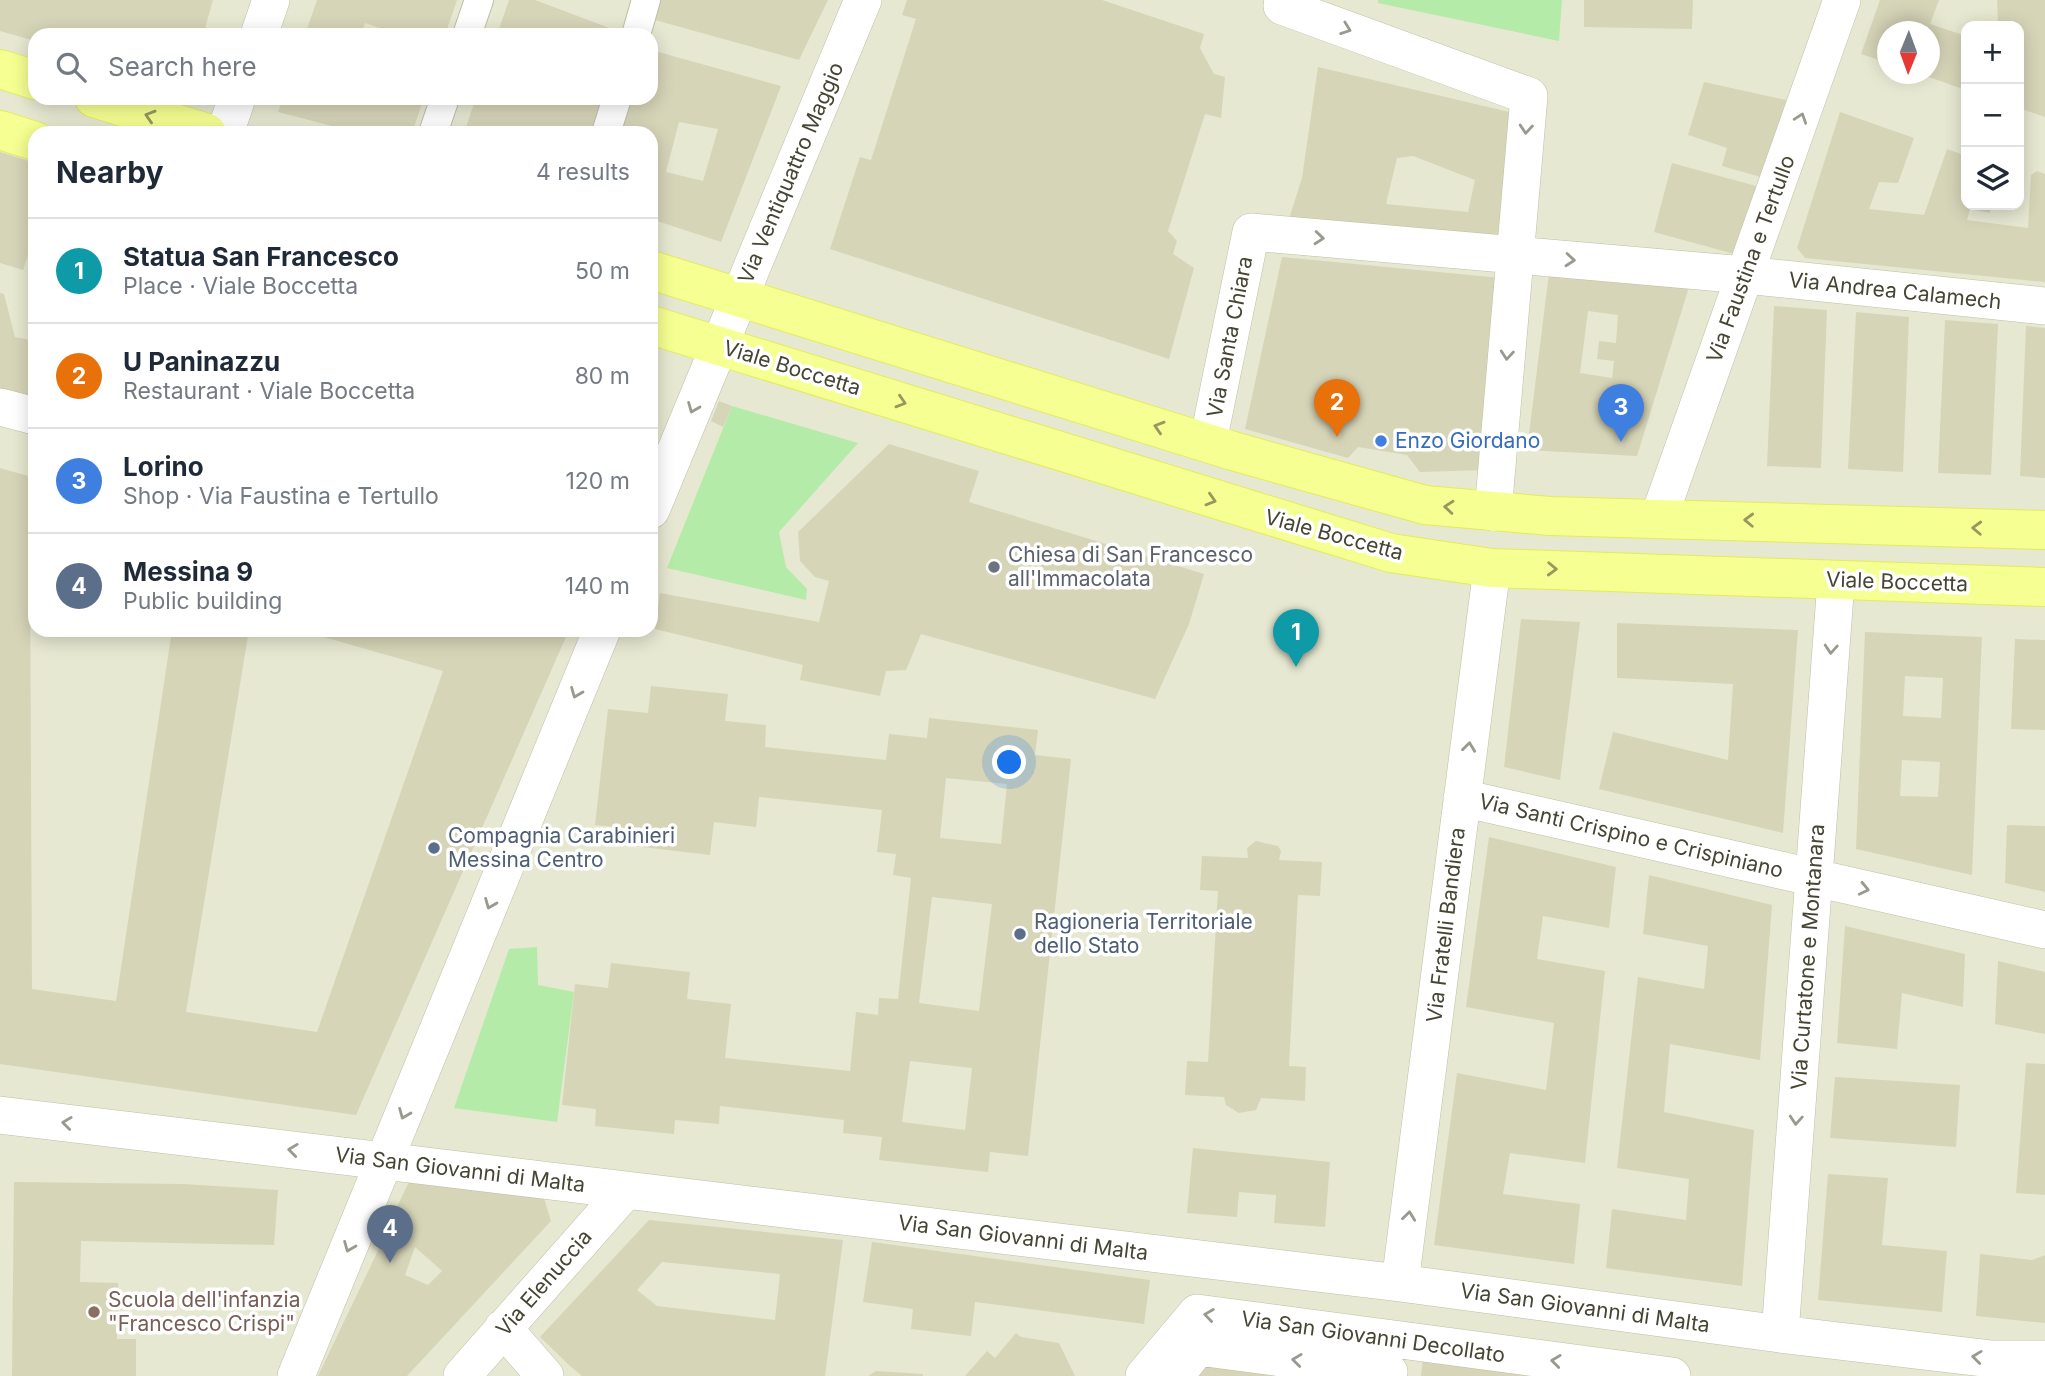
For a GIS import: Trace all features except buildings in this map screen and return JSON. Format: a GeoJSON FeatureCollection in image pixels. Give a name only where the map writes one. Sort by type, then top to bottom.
{"type":"FeatureCollection","features":[{"type":"Feature","properties":{"kind":"main road"},"geometry":{"type":"LineString","coordinates":[[0,69],[28,78]]}},
{"type":"Feature","properties":{"kind":"main road"},"geometry":{"type":"LineString","coordinates":[[116,105],[184,126]]}},
{"type":"Feature","properties":{"kind":"main road"},"geometry":{"type":"LineString","coordinates":[[0,130],[28,139]]}},
{"type":"Feature","properties":{"kind":"main road"},"geometry":{"type":"LineString","coordinates":[[658,272],[1395,499],[1493,512],[2045,530]]}},
{"type":"Feature","properties":{"kind":"main road","name":"Viale Boccetta"},"geometry":{"type":"LineString","coordinates":[[658,327],[1360,546],[1413,557],[1492,568],[2045,587]]}},
{"type":"Feature","properties":{"kind":"street"},"geometry":{"type":"LineString","coordinates":[[261,28],[271,0]]}},
{"type":"Feature","properties":{"kind":"street"},"geometry":{"type":"LineString","coordinates":[[469,28],[478,0]]}},
{"type":"Feature","properties":{"kind":"street"},"geometry":{"type":"LineString","coordinates":[[638,28],[646,0]]}},
{"type":"Feature","properties":{"kind":"street","name":"Via Ventiquattro Maggio"},"geometry":{"type":"LineString","coordinates":[[658,493],[863,0]]}},
{"type":"Feature","properties":{"kind":"street","name":"Via Faustina e Tertullo"},"geometry":{"type":"LineString","coordinates":[[1659,517],[1842,0]]}},
{"type":"Feature","properties":{"kind":"street"},"geometry":{"type":"LineString","coordinates":[[1282,3],[1529,96],[1493,512]]}},
{"type":"Feature","properties":{"kind":"street"},"geometry":{"type":"LineString","coordinates":[[227,126],[235,105]]}},
{"type":"Feature","properties":{"kind":"street"},"geometry":{"type":"LineString","coordinates":[[435,126],[443,105]]}},
{"type":"Feature","properties":{"kind":"street"},"geometry":{"type":"LineString","coordinates":[[608,126],[615,105]]}},
{"type":"Feature","properties":{"kind":"street","name":"Via Andrea Calamech"},"geometry":{"type":"LineString","coordinates":[[1251,232],[1745,275],[2045,306]]}},
{"type":"Feature","properties":{"kind":"street","name":"Via Santa Chiara"},"geometry":{"type":"LineString","coordinates":[[1209,442],[1251,232]]}},
{"type":"Feature","properties":{"kind":"street"},"geometry":{"type":"LineString","coordinates":[[0,407],[28,414]]}},
{"type":"Feature","properties":{"kind":"street","name":"Via Fratelli Bandiera"},"geometry":{"type":"LineString","coordinates":[[1400,1283],[1492,568]]}},
{"type":"Feature","properties":{"kind":"street","name":"Via Curtatone e Montanara"},"geometry":{"type":"LineString","coordinates":[[1780,1334],[1836,580]]}},
{"type":"Feature","properties":{"kind":"street"},"geometry":{"type":"LineString","coordinates":[[296,1376],[599,637]]}},
{"type":"Feature","properties":{"kind":"street","name":"Via Santi Crispino e Crispiniano"},"geometry":{"type":"LineString","coordinates":[[1462,798],[2045,930]]}},
{"type":"Feature","properties":{"kind":"street","name":"Via San Giovanni di Malta"},"geometry":{"type":"LineString","coordinates":[[0,1115],[1400,1283],[1780,1334],[1992,1359],[2045,1359]]}},
{"type":"Feature","properties":{"kind":"street","name":"Via Elenuccia"},"geometry":{"type":"LineString","coordinates":[[462,1376],[626,1190]]}},
{"type":"Feature","properties":{"kind":"street","name":"Via San Giovanni Decollato"},"geometry":{"type":"LineString","coordinates":[[1144,1376],[1197,1313],[1390,1363],[1672,1376]]}},
{"type":"Feature","properties":{"kind":"street"},"geometry":{"type":"LineString","coordinates":[[503,1328],[545,1376]]}},
{"type":"Feature","properties":{"kind":"street"},"geometry":{"type":"LineString","coordinates":[[1175,1376],[1198,1348],[1390,1363]]}},
{"type":"Feature","properties":{"kind":"shaded area"},"geometry":{"type":"Polygon","coordinates":[[[0,0],[2045,0],[2045,1376],[0,1376],[0,0]]]}},
{"type":"Feature","properties":{"kind":"green space"},"geometry":{"type":"Polygon","coordinates":[[[1378,0],[1562,0],[1559,41],[1378,3],[1378,0]]]}},
{"type":"Feature","properties":{"kind":"green space"},"geometry":{"type":"Polygon","coordinates":[[[732,406],[858,443],[779,532],[786,567],[807,589],[806,600],[667,568],[732,406]]]}},
{"type":"Feature","properties":{"kind":"green space"},"geometry":{"type":"Polygon","coordinates":[[[537,947],[538,985],[574,992],[557,1122],[454,1108],[509,949],[537,947]]]}},
{"type":"Feature","properties":{"kind":"place","name":"U Paninazzu"},"geometry":{"type":"Point","coordinates":[1337,437]}},
{"type":"Feature","properties":{"kind":"place","name":"Enzo Giordano"},"geometry":{"type":"Point","coordinates":[1381,441]}},
{"type":"Feature","properties":{"kind":"place","name":"Lorino"},"geometry":{"type":"Point","coordinates":[1621,442]}},
{"type":"Feature","properties":{"kind":"place","name":"Chiesa di San Francesco all'Immacolata"},"geometry":{"type":"Point","coordinates":[994,567]}},
{"type":"Feature","properties":{"kind":"place","name":"Statua San Francesco"},"geometry":{"type":"Point","coordinates":[1296,667]}},
{"type":"Feature","properties":{"kind":"place","name":"Compagnia Carabinieri Messina Centro"},"geometry":{"type":"Point","coordinates":[434,848]}},
{"type":"Feature","properties":{"kind":"place","name":"Ragioneria Territoriale dello Stato"},"geometry":{"type":"Point","coordinates":[1020,934]}},
{"type":"Feature","properties":{"kind":"place","name":"Messina 9"},"geometry":{"type":"Point","coordinates":[390,1263]}},
{"type":"Feature","properties":{"kind":"place","name":"Scuola dell'infanzia \"Francesco Crispi\""},"geometry":{"type":"Point","coordinates":[94,1312]}}]}
